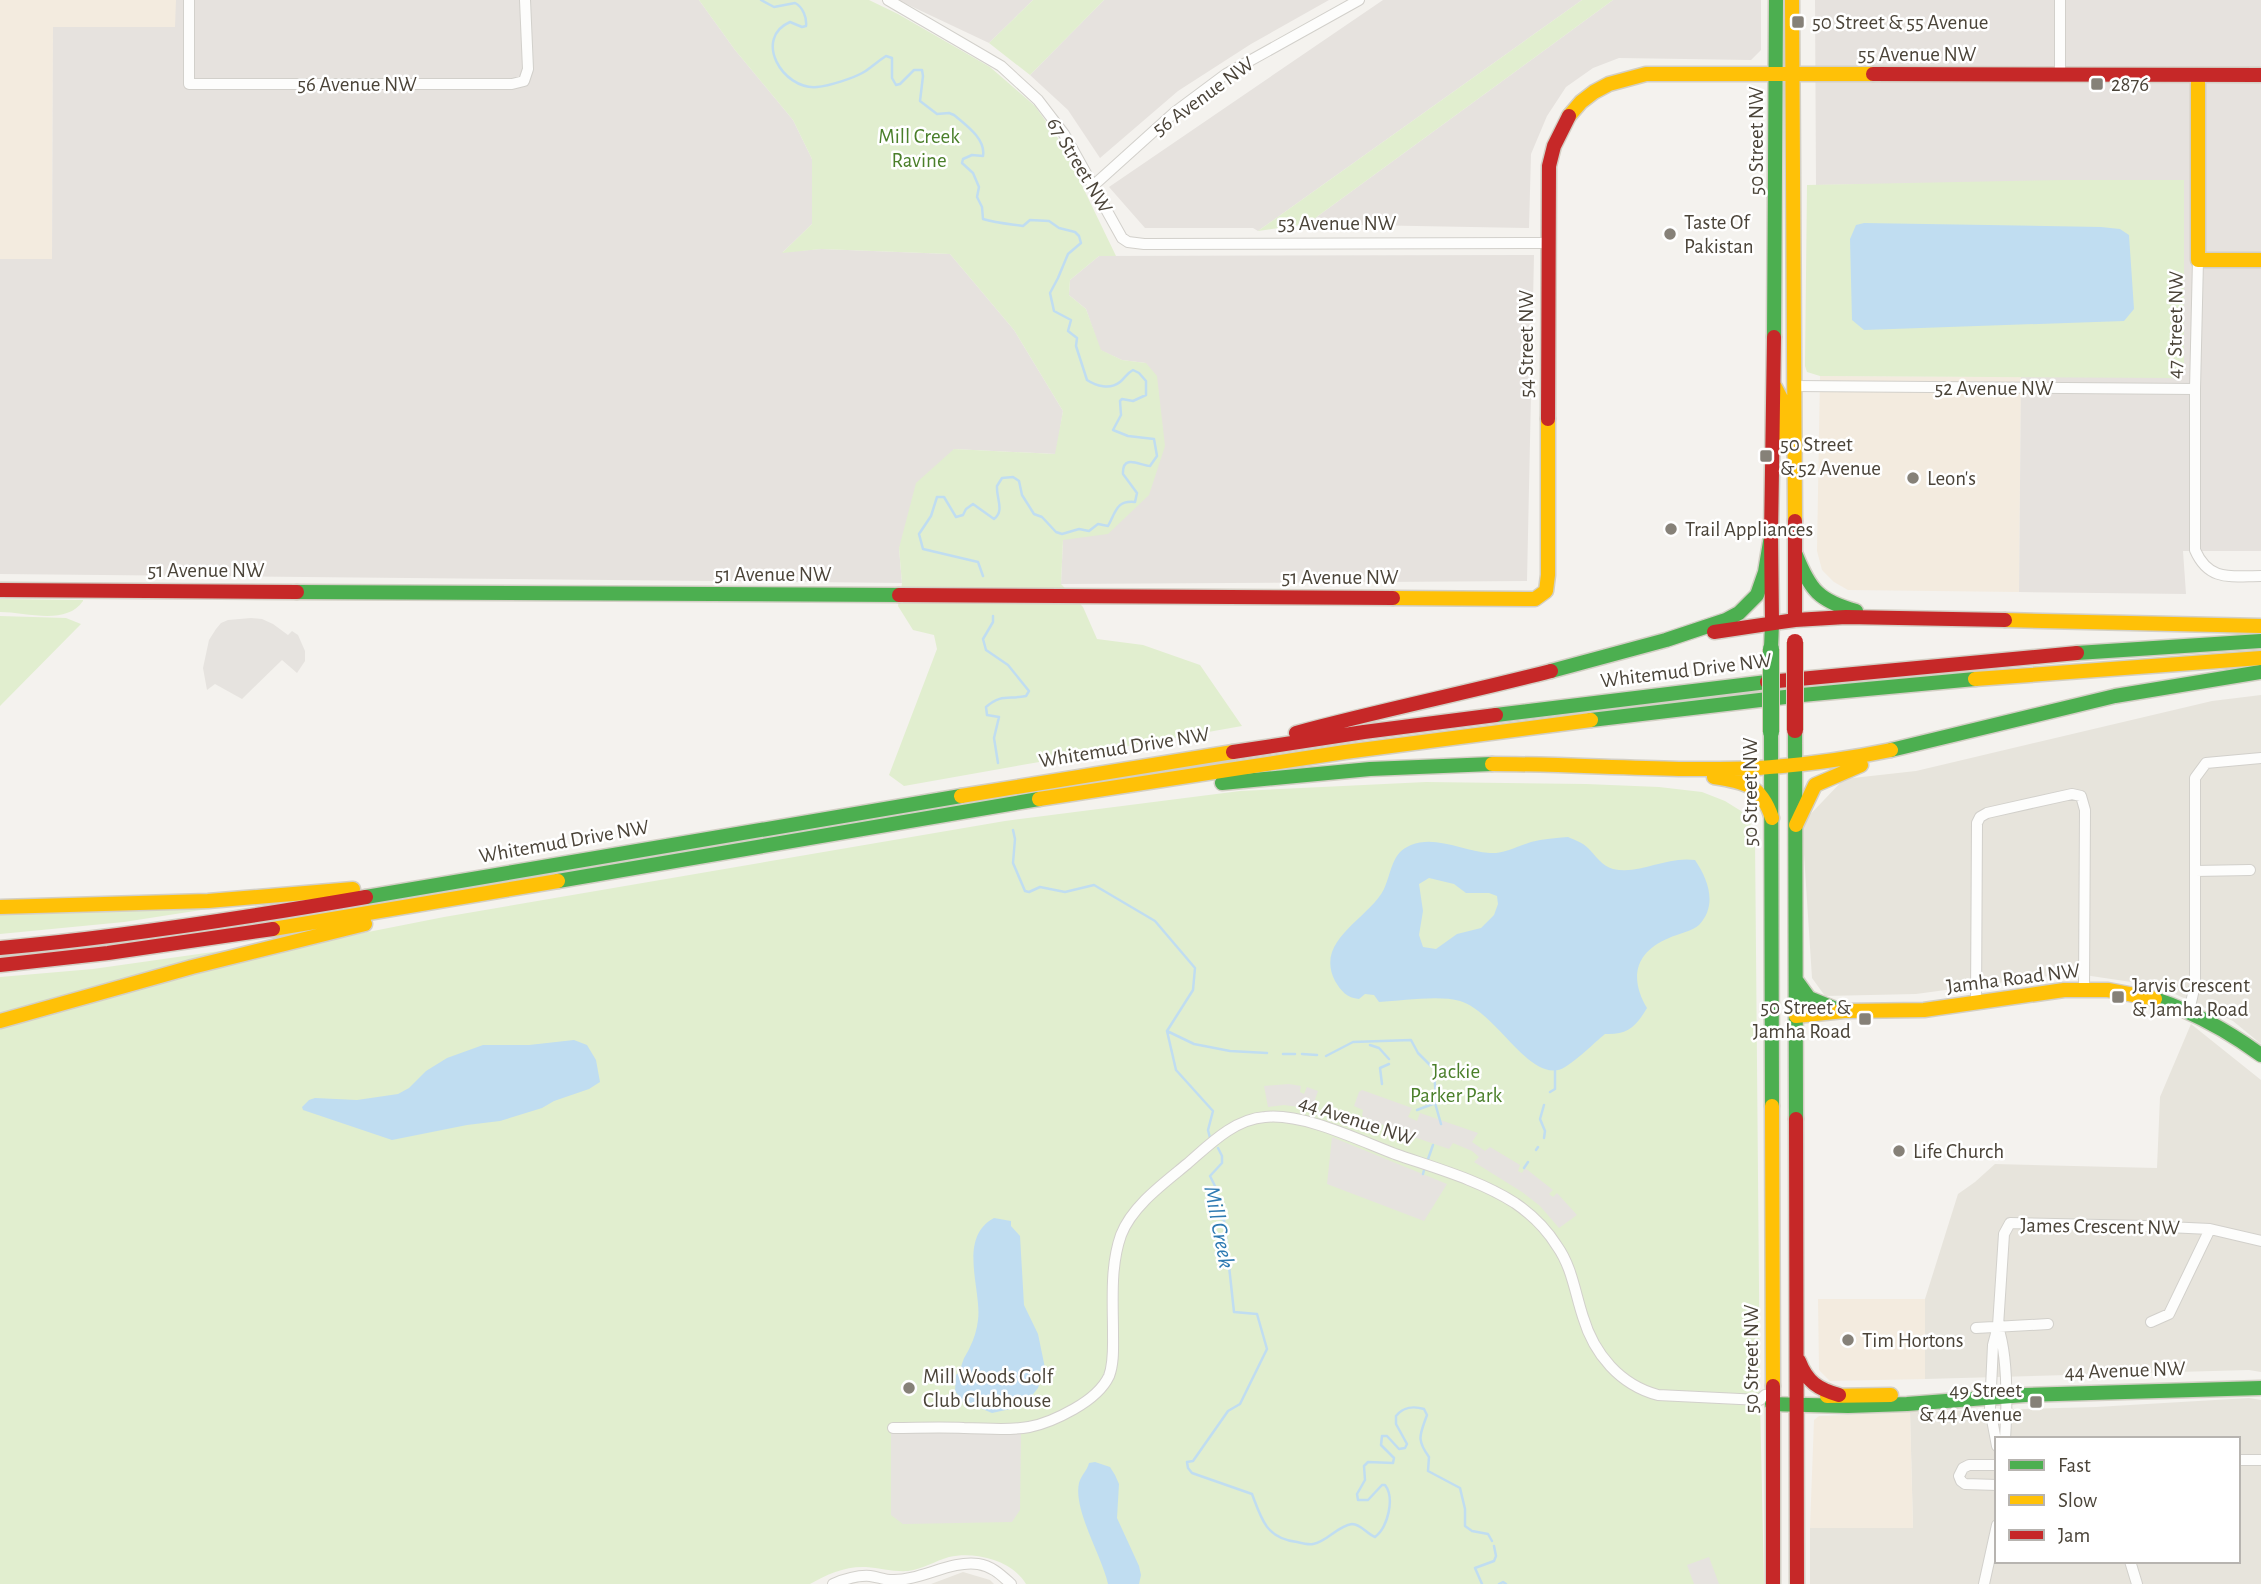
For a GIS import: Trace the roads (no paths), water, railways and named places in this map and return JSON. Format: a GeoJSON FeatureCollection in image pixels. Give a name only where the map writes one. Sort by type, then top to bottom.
{"type":"FeatureCollection","features":[{"type":"Feature","properties":{"kind":"main road","name":"50 Street NW"},"geometry":{"type":"LineString","coordinates":[[1776,0],[1784,75],[1794,386],[1797,1584]]}},
{"type":"Feature","properties":{"kind":"main road","name":"50 Street NW"},"geometry":{"type":"LineString","coordinates":[[1773,1584],[1768,1400],[1772,976],[1771,536],[1776,243],[1784,75],[1792,0]]}},
{"type":"Feature","properties":{"kind":"main road","name":"55 Avenue NW"},"geometry":{"type":"LineString","coordinates":[[1579,102],[1591,92],[1608,84],[1625,77],[1646,74],[2261,75]]}},
{"type":"Feature","properties":{"kind":"main road","name":"47 Street NW"},"geometry":{"type":"LineString","coordinates":[[2197,76],[2198,260]]}},
{"type":"Feature","properties":{"kind":"main road","name":"54 Street NW"},"geometry":{"type":"LineString","coordinates":[[1544,593],[1548,575],[1548,185],[1553,148],[1569,113],[1579,102]]}},
{"type":"Feature","properties":{"kind":"main road"},"geometry":{"type":"LineString","coordinates":[[1776,243],[1783,296],[1784,372],[1789,385],[1794,386]]}},
{"type":"Feature","properties":{"kind":"main road"},"geometry":{"type":"LineString","coordinates":[[2198,260],[2261,260]]}},
{"type":"Feature","properties":{"kind":"main road"},"geometry":{"type":"LineString","coordinates":[[1774,387],[1784,402],[1787,478],[1795,511]]}},
{"type":"Feature","properties":{"kind":"main road"},"geometry":{"type":"LineString","coordinates":[[1216,754],[1373,712],[1497,685],[1666,640],[1726,620],[1739,613],[1757,595],[1765,572],[1771,536]]}},
{"type":"Feature","properties":{"kind":"main road"},"geometry":{"type":"LineString","coordinates":[[1796,555],[1812,590],[1822,599],[1833,606],[1884,618]]}},
{"type":"Feature","properties":{"kind":"main road","name":"51 Avenue NW"},"geometry":{"type":"LineString","coordinates":[[0,590],[1517,600],[1535,599],[1544,593]]}},
{"type":"Feature","properties":{"kind":"main road"},"geometry":{"type":"LineString","coordinates":[[1666,640],[1795,620],[1884,618],[2261,625]]}},
{"type":"Feature","properties":{"kind":"main road","name":"Whitemud Drive NW"},"geometry":{"type":"LineString","coordinates":[[0,947],[87,940],[189,926],[1032,783],[1216,754],[1586,703],[1762,682],[2137,648],[2261,640]]}},
{"type":"Feature","properties":{"kind":"main road","name":"Whitemud Drive NW"},"geometry":{"type":"LineString","coordinates":[[0,965],[227,938],[1048,798],[1366,749],[1761,700],[2138,665],[2261,658]]}},
{"type":"Feature","properties":{"kind":"main road"},"geometry":{"type":"LineString","coordinates":[[1048,798],[1434,764],[1725,770],[1796,765],[1857,758],[1924,744],[2141,690],[2261,672]]}},
{"type":"Feature","properties":{"kind":"main road"},"geometry":{"type":"LineString","coordinates":[[1796,825],[1815,785],[1844,771],[1924,744]]}},
{"type":"Feature","properties":{"kind":"main road"},"geometry":{"type":"LineString","coordinates":[[1669,769],[1726,779],[1752,787],[1764,796],[1772,818]]}},
{"type":"Feature","properties":{"kind":"main road"},"geometry":{"type":"LineString","coordinates":[[0,906],[208,901],[323,891],[419,887]]}},
{"type":"Feature","properties":{"kind":"main road"},"geometry":{"type":"LineString","coordinates":[[0,1021],[192,967],[347,930],[422,904]]}},
{"type":"Feature","properties":{"kind":"main road"},"geometry":{"type":"LineString","coordinates":[[1772,976],[1781,1010],[1796,1016]]}},
{"type":"Feature","properties":{"kind":"main road"},"geometry":{"type":"LineString","coordinates":[[1796,980],[1809,998],[1844,1011]]}},
{"type":"Feature","properties":{"kind":"main road","name":"Jamha Road NW"},"geometry":{"type":"LineString","coordinates":[[1796,1016],[1844,1011],[1923,1010],[2084,989],[2136,993],[2189,1011],[2234,1034],[2261,1055]]}},
{"type":"Feature","properties":{"kind":"main road"},"geometry":{"type":"LineString","coordinates":[[1796,1352],[1808,1382],[1818,1389],[1839,1395]]}},
{"type":"Feature","properties":{"kind":"main road","name":"44 Avenue NW"},"geometry":{"type":"LineString","coordinates":[[1768,1400],[1904,1404],[1998,1396],[2261,1388]]}},
{"type":"Feature","properties":{"kind":"main road","name":"44 Avenue NW"},"geometry":{"type":"LineString","coordinates":[[1797,1400],[1839,1395],[1998,1396]]}},
{"type":"Feature","properties":{"kind":"street","name":"56 Avenue NW"},"geometry":{"type":"LineString","coordinates":[[189,0],[189,84],[512,84],[524,81],[528,69],[524,0]]}},
{"type":"Feature","properties":{"kind":"street","name":"67 Street NW"},"geometry":{"type":"LineString","coordinates":[[888,0],[1001,66],[1049,112],[1094,185],[1118,232],[1128,242]]}},
{"type":"Feature","properties":{"kind":"street","name":"56 Avenue NW"},"geometry":{"type":"LineString","coordinates":[[1094,185],[1175,112],[1226,74],[1359,0]]}},
{"type":"Feature","properties":{"kind":"street"},"geometry":{"type":"LineString","coordinates":[[2060,0],[2060,76]]}},
{"type":"Feature","properties":{"kind":"street","name":"53 Avenue NW"},"geometry":{"type":"LineString","coordinates":[[1128,242],[1548,243]]}},
{"type":"Feature","properties":{"kind":"street","name":"47 Street NW"},"geometry":{"type":"LineString","coordinates":[[2198,260],[2195,550],[2201,564],[2208,570],[2225,575],[2261,576]]}},
{"type":"Feature","properties":{"kind":"street","name":"52 Avenue NW"},"geometry":{"type":"LineString","coordinates":[[1794,386],[2195,389]]}},
{"type":"Feature","properties":{"kind":"street"},"geometry":{"type":"LineString","coordinates":[[2189,1011],[2195,985],[2195,778],[2206,763],[2261,758]]}},
{"type":"Feature","properties":{"kind":"street"},"geometry":{"type":"LineString","coordinates":[[1976,1002],[1977,823],[1980,817],[1987,813],[2072,794],[2081,796],[2085,810],[2084,989]]}},
{"type":"Feature","properties":{"kind":"street"},"geometry":{"type":"LineString","coordinates":[[2195,871],[2250,870]]}},
{"type":"Feature","properties":{"kind":"street","name":"44 Avenue NW"},"geometry":{"type":"LineString","coordinates":[[893,1428],[1029,1427],[1054,1420],[1089,1401],[1109,1376],[1112,1361],[1113,1278],[1121,1235],[1132,1215],[1200,1153],[1235,1126],[1263,1117],[1298,1120],[1324,1127],[1495,1192],[1530,1215],[1558,1246],[1569,1266],[1589,1336],[1600,1356],[1630,1384],[1658,1395],[1768,1400]]}},
{"type":"Feature","properties":{"kind":"street","name":"James Crescent NW"},"geometry":{"type":"LineString","coordinates":[[1998,1396],[1993,1345],[1998,1326],[2004,1234],[2010,1223],[2210,1229],[2261,1241]]}},
{"type":"Feature","properties":{"kind":"street","name":"James Crescent NW"},"geometry":{"type":"LineString","coordinates":[[2151,1322],[2169,1314],[2210,1229]]}},
{"type":"Feature","properties":{"kind":"street"},"geometry":{"type":"LineString","coordinates":[[1976,1328],[2048,1324]]}},
{"type":"Feature","properties":{"kind":"street"},"geometry":{"type":"LineString","coordinates":[[1995,1437],[1990,1409],[1998,1396],[2007,1409],[2005,1437]]}},
{"type":"Feature","properties":{"kind":"street"},"geometry":{"type":"LineString","coordinates":[[2240,1460],[2261,1460]]}},
{"type":"Feature","properties":{"kind":"street"},"geometry":{"type":"LineString","coordinates":[[1995,1465],[1969,1465],[1960,1471],[1959,1476],[1965,1484],[1995,1485]]}},
{"type":"Feature","properties":{"kind":"street"},"geometry":{"type":"LineString","coordinates":[[1984,1584],[1995,1534]]}},
{"type":"Feature","properties":{"kind":"street"},"geometry":{"type":"LineString","coordinates":[[2131,1563],[2137,1584]]}},
{"type":"Feature","properties":{"kind":"street"},"geometry":{"type":"LineString","coordinates":[[833,1584],[869,1576],[891,1581],[924,1576],[960,1565],[978,1564],[995,1570],[1010,1584]]}},
{"type":"Feature","properties":{"kind":"water"},"geometry":{"type":"Polygon","coordinates":[[[1864,223],[2120,229],[2129,235],[2134,309],[2124,321],[1864,330],[1852,320],[1850,239],[1856,225],[1864,223]]]}},
{"type":"Feature","properties":{"kind":"water"},"geometry":{"type":"Polygon","coordinates":[[[1568,837],[1584,845],[1602,863],[1613,869],[1633,870],[1684,859],[1695,860],[1707,884],[1710,901],[1705,917],[1699,925],[1658,944],[1642,958],[1638,967],[1638,986],[1647,1008],[1630,1028],[1619,1033],[1605,1034],[1575,1060],[1558,1070],[1546,1069],[1534,1064],[1522,1054],[1486,1017],[1460,1001],[1431,998],[1379,1002],[1374,995],[1365,994],[1359,999],[1351,997],[1337,985],[1330,967],[1337,942],[1377,900],[1396,858],[1404,848],[1421,842],[1431,842],[1495,853],[1536,841],[1568,837]],[[1429,878],[1419,884],[1423,911],[1419,935],[1423,947],[1436,949],[1457,934],[1481,928],[1494,915],[1498,904],[1497,896],[1489,893],[1466,893],[1454,884],[1429,878]]]}},
{"type":"Feature","properties":{"kind":"water"},"geometry":{"type":"Polygon","coordinates":[[[574,1040],[587,1045],[596,1060],[600,1082],[542,1108],[500,1121],[392,1140],[303,1110],[302,1107],[315,1098],[357,1100],[398,1094],[447,1058],[483,1045],[529,1045],[574,1040]]]}},
{"type":"Feature","properties":{"kind":"water"},"geometry":{"type":"Polygon","coordinates":[[[994,1218],[1011,1221],[1011,1226],[1020,1236],[1024,1305],[1038,1334],[1045,1368],[1038,1388],[1030,1398],[1015,1408],[992,1413],[965,1405],[955,1391],[956,1375],[978,1323],[974,1265],[976,1238],[983,1227],[994,1218]]]}},
{"type":"Feature","properties":{"kind":"water"},"geometry":{"type":"Polygon","coordinates":[[[1095,1462],[1110,1467],[1119,1484],[1117,1518],[1139,1566],[1139,1584],[1108,1584],[1084,1519],[1078,1494],[1079,1483],[1089,1463],[1095,1462]]]}},
{"type":"Feature","properties":{"kind":"waterway","name":"Mill Creek"},"geometry":{"type":"LineString","coordinates":[[761,0],[774,7],[795,3],[804,13],[806,26],[790,22],[779,30],[774,39],[773,50],[776,62],[783,72],[804,86],[817,87],[848,79],[864,72],[886,56],[892,58],[892,78],[896,85],[914,70],[922,70],[920,101],[937,114],[954,115],[974,133],[981,144],[983,156],[972,155],[963,159],[962,163],[973,173],[979,187],[977,197],[982,207],[983,219],[1023,226],[1030,220],[1049,221],[1079,236],[1081,243],[1068,254],[1050,293],[1054,311],[1071,320],[1068,331],[1077,338],[1076,346],[1087,380],[1112,386],[1133,370],[1146,381],[1146,395],[1133,401],[1120,401],[1121,415],[1113,430],[1128,436],[1154,439],[1157,456],[1150,466],[1133,462],[1126,464],[1123,474],[1137,493],[1135,502],[1120,505],[1108,526],[1098,524],[1089,531],[1079,529],[1062,534],[1056,532],[1042,517],[1034,514],[1022,495],[1019,481],[1013,477],[1002,478],[997,486],[1000,508],[994,519],[973,504],[963,515],[956,517],[944,497],[937,497],[931,516],[919,534],[923,549],[978,562],[983,576]]}},
{"type":"Feature","properties":{"kind":"waterway","name":"Mill Creek"},"geometry":{"type":"LineString","coordinates":[[993,616],[993,622],[983,639],[986,650],[1008,665],[1029,691],[1026,696],[1001,698],[986,707],[987,715],[999,717],[994,738],[998,763]]}},
{"type":"Feature","properties":{"kind":"waterway","name":"Mill Creek"},"geometry":{"type":"LineString","coordinates":[[1013,830],[1013,863],[1025,891],[1040,887],[1065,892],[1094,885],[1155,921],[1195,968],[1193,990],[1167,1031],[1176,1070],[1213,1111],[1208,1130],[1210,1138]]}},
{"type":"Feature","properties":{"kind":"waterway"},"geometry":{"type":"LineString","coordinates":[[1167,1031],[1194,1044],[1230,1051],[1267,1053]]}},
{"type":"Feature","properties":{"kind":"waterway"},"geometry":{"type":"LineString","coordinates":[[1326,1056],[1353,1042],[1411,1040],[1418,1053],[1431,1066]]}},
{"type":"Feature","properties":{"kind":"waterway"},"geometry":{"type":"LineString","coordinates":[[1370,1045],[1379,1048],[1389,1059]]}},
{"type":"Feature","properties":{"kind":"waterway"},"geometry":{"type":"LineString","coordinates":[[1283,1054],[1295,1054]]}},
{"type":"Feature","properties":{"kind":"waterway"},"geometry":{"type":"LineString","coordinates":[[1302,1054],[1317,1055]]}},
{"type":"Feature","properties":{"kind":"waterway"},"geometry":{"type":"LineString","coordinates":[[1382,1084],[1380,1068],[1389,1064]]}},
{"type":"Feature","properties":{"kind":"waterway"},"geometry":{"type":"LineString","coordinates":[[1550,1092],[1555,1089],[1555,1071]]}},
{"type":"Feature","properties":{"kind":"waterway"},"geometry":{"type":"LineString","coordinates":[[1434,1073],[1436,1097]]}},
{"type":"Feature","properties":{"kind":"waterway"},"geometry":{"type":"LineString","coordinates":[[1417,1110],[1438,1102]]}},
{"type":"Feature","properties":{"kind":"waterway"},"geometry":{"type":"LineString","coordinates":[[1435,1103],[1441,1124]]}},
{"type":"Feature","properties":{"kind":"waterway"},"geometry":{"type":"LineString","coordinates":[[1544,1105],[1540,1119],[1545,1131],[1544,1138]]}},
{"type":"Feature","properties":{"kind":"waterway"},"geometry":{"type":"LineString","coordinates":[[1427,1162],[1433,1145]]}},
{"type":"Feature","properties":{"kind":"waterway","name":"Mill Creek"},"geometry":{"type":"LineString","coordinates":[[1218,1148],[1222,1163],[1210,1176],[1215,1186],[1217,1217],[1224,1220],[1234,1312],[1257,1314],[1267,1349],[1240,1404],[1228,1411],[1193,1461],[1187,1462],[1188,1468],[1192,1473],[1252,1494],[1267,1526],[1287,1540],[1313,1544],[1352,1524],[1375,1537],[1387,1520],[1389,1497],[1385,1485],[1382,1485],[1368,1500],[1358,1500],[1357,1494],[1365,1480],[1364,1466],[1368,1462],[1393,1463],[1394,1458],[1381,1445],[1382,1436],[1387,1436],[1399,1449],[1405,1448],[1407,1444],[1396,1424],[1396,1416],[1405,1409],[1420,1408],[1424,1409],[1427,1415],[1420,1437],[1429,1457],[1428,1471],[1460,1488],[1465,1509],[1465,1526],[1472,1531],[1488,1534],[1492,1541]]}},
{"type":"Feature","properties":{"kind":"waterway"},"geometry":{"type":"LineString","coordinates":[[1524,1168],[1528,1162]]}},
{"type":"Feature","properties":{"kind":"waterway"},"geometry":{"type":"LineString","coordinates":[[1423,1174],[1424,1170]]}},
{"type":"Feature","properties":{"kind":"waterway","name":"Mill Creek"},"geometry":{"type":"LineString","coordinates":[[1482,1584],[1475,1568],[1494,1561],[1494,1546]]}},
{"type":"Feature","properties":{"kind":"waterway","name":"Mill Creek"},"geometry":{"type":"LineString","coordinates":[[1499,1584],[1506,1584]]}},
{"type":"Feature","properties":{"kind":"place","name":"50 Street & 55 Avenue"},"geometry":{"type":"Point","coordinates":[1798,22]}},
{"type":"Feature","properties":{"kind":"place","name":"2876"},"geometry":{"type":"Point","coordinates":[2097,84]}},
{"type":"Feature","properties":{"kind":"place","name":"Taste Of Pakistan"},"geometry":{"type":"Point","coordinates":[1670,234]}},
{"type":"Feature","properties":{"kind":"place","name":"50 Street & 52 Avenue"},"geometry":{"type":"Point","coordinates":[1766,456]}},
{"type":"Feature","properties":{"kind":"place","name":"Leon's"},"geometry":{"type":"Point","coordinates":[1913,478]}},
{"type":"Feature","properties":{"kind":"place","name":"Trail Appliances"},"geometry":{"type":"Point","coordinates":[1671,529]}},
{"type":"Feature","properties":{"kind":"place","name":"Jarvis Crescent & Jamha Road"},"geometry":{"type":"Point","coordinates":[2118,997]}},
{"type":"Feature","properties":{"kind":"place","name":"50 Street & Jamha Road"},"geometry":{"type":"Point","coordinates":[1865,1019]}},
{"type":"Feature","properties":{"kind":"place","name":"Life Church"},"geometry":{"type":"Point","coordinates":[1899,1151]}},
{"type":"Feature","properties":{"kind":"place","name":"Tim Hortons"},"geometry":{"type":"Point","coordinates":[1848,1340]}},
{"type":"Feature","properties":{"kind":"place","name":"Mill Woods Golf Club Clubhouse"},"geometry":{"type":"Point","coordinates":[909,1388]}},
{"type":"Feature","properties":{"kind":"place","name":"49 Street & 44 Avenue"},"geometry":{"type":"Point","coordinates":[2036,1402]}},
{"type":"Feature","properties":{"kind":"park label","name":"Mill Creek Ravine"},"geometry":{"type":"Point","coordinates":[919,148]}},
{"type":"Feature","properties":{"kind":"park label","name":"Jackie Parker Park"},"geometry":{"type":"Point","coordinates":[1456,1083]}}]}
